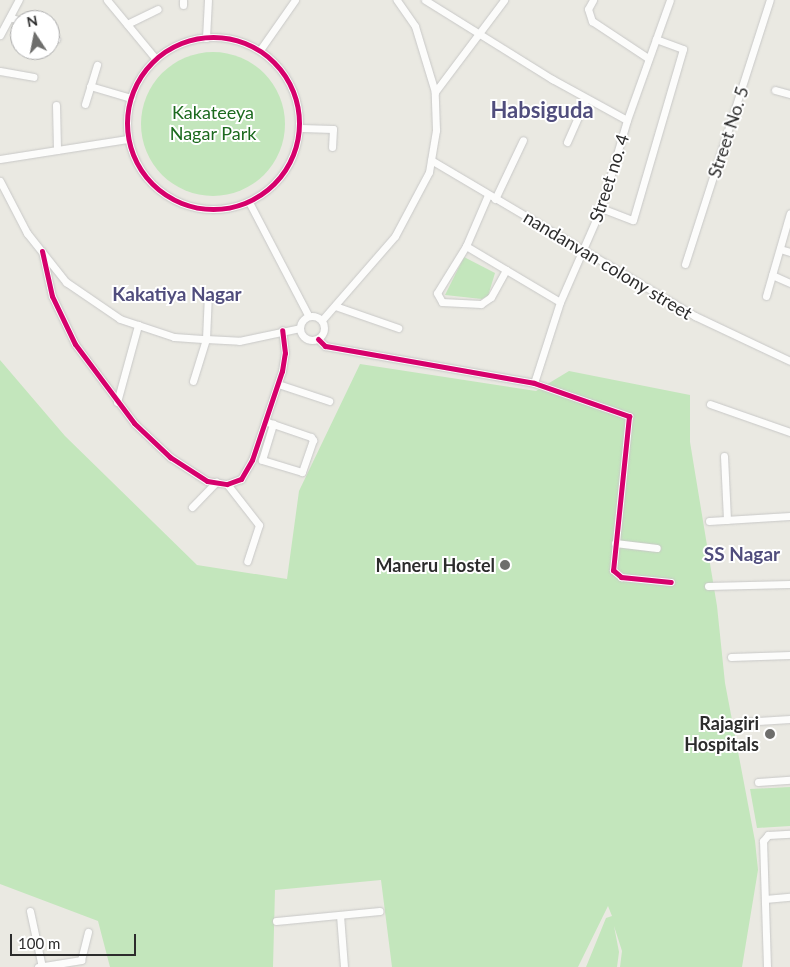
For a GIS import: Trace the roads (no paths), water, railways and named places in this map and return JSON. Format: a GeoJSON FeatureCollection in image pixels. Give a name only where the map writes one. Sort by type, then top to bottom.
{"type":"FeatureCollection","features":[{"type":"Feature","properties":{"kind":"street"},"geometry":{"type":"LineString","coordinates":[[107,0],[155,58]]}},
{"type":"Feature","properties":{"kind":"street"},"geometry":{"type":"LineString","coordinates":[[206,38],[208,0]]}},
{"type":"Feature","properties":{"kind":"street"},"geometry":{"type":"LineString","coordinates":[[260,50],[294,0]]}},
{"type":"Feature","properties":{"kind":"street"},"geometry":{"type":"LineString","coordinates":[[322,320],[395,236],[422,188],[431,160],[436,130],[435,92],[414,26],[397,0]]}},
{"type":"Feature","properties":{"kind":"street"},"geometry":{"type":"LineString","coordinates":[[425,0],[482,33],[586,99],[627,120]]}},
{"type":"Feature","properties":{"kind":"street"},"geometry":{"type":"LineString","coordinates":[[435,92],[482,33],[504,0]]}},
{"type":"Feature","properties":{"kind":"street"},"geometry":{"type":"LineString","coordinates":[[593,0],[588,9],[592,21],[648,58]]}},
{"type":"Feature","properties":{"kind":"street","name":"Street no. 4"},"geometry":{"type":"LineString","coordinates":[[534,383],[560,302],[584,252],[601,208],[627,120],[670,0]]}},
{"type":"Feature","properties":{"kind":"street","name":"Street No. 5"},"geometry":{"type":"LineString","coordinates":[[685,264],[770,0]]}},
{"type":"Feature","properties":{"kind":"street"},"geometry":{"type":"LineString","coordinates":[[127,24],[158,9]]}},
{"type":"Feature","properties":{"kind":"street"},"geometry":{"type":"LineString","coordinates":[[0,35],[10,17]]}},
{"type":"Feature","properties":{"kind":"street"},"geometry":{"type":"LineString","coordinates":[[206,38],[228,38],[260,50],[286,74],[294,89],[301,128],[293,158],[284,174],[249,202],[208,209],[165,195],[144,176],[127,139],[131,98],[155,58],[190,39],[206,38]]}},
{"type":"Feature","properties":{"kind":"street"},"geometry":{"type":"LineString","coordinates":[[601,208],[633,220],[683,49],[656,40]]}},
{"type":"Feature","properties":{"kind":"street"},"geometry":{"type":"LineString","coordinates":[[85,104],[97,65]]}},
{"type":"Feature","properties":{"kind":"street"},"geometry":{"type":"LineString","coordinates":[[0,71],[33,77]]}},
{"type":"Feature","properties":{"kind":"street"},"geometry":{"type":"LineString","coordinates":[[90,86],[131,98]]}},
{"type":"Feature","properties":{"kind":"street"},"geometry":{"type":"LineString","coordinates":[[775,90],[790,94]]}},
{"type":"Feature","properties":{"kind":"street"},"geometry":{"type":"LineString","coordinates":[[567,142],[586,99]]}},
{"type":"Feature","properties":{"kind":"street"},"geometry":{"type":"LineString","coordinates":[[56,105],[57,150]]}},
{"type":"Feature","properties":{"kind":"street"},"geometry":{"type":"LineString","coordinates":[[301,128],[333,129],[332,147]]}},
{"type":"Feature","properties":{"kind":"street"},"geometry":{"type":"LineString","coordinates":[[0,159],[127,139]]}},
{"type":"Feature","properties":{"kind":"street"},"geometry":{"type":"LineString","coordinates":[[495,199],[523,140]]}},
{"type":"Feature","properties":{"kind":"street","name":"nandanvan colony street"},"geometry":{"type":"LineString","coordinates":[[431,160],[695,316],[790,361]]}},
{"type":"Feature","properties":{"kind":"street"},"geometry":{"type":"LineString","coordinates":[[0,181],[27,233],[66,282],[120,319],[174,338],[239,341],[282,330],[300,328]]}},
{"type":"Feature","properties":{"kind":"street"},"geometry":{"type":"LineString","coordinates":[[488,195],[466,246],[437,293],[442,302],[481,304],[491,298],[506,270]]}},
{"type":"Feature","properties":{"kind":"street"},"geometry":{"type":"LineString","coordinates":[[249,202],[308,315],[322,320]]}},
{"type":"Feature","properties":{"kind":"street"},"geometry":{"type":"LineString","coordinates":[[766,296],[790,213]]}},
{"type":"Feature","properties":{"kind":"street"},"geometry":{"type":"LineString","coordinates":[[466,246],[560,302]]}},
{"type":"Feature","properties":{"kind":"street"},"geometry":{"type":"LineString","coordinates":[[780,249],[790,252]]}},
{"type":"Feature","properties":{"kind":"street"},"geometry":{"type":"LineString","coordinates":[[42,251],[52,296],[75,344],[134,423],[170,457],[207,481],[226,484],[242,480],[278,384],[285,353],[282,330]]}},
{"type":"Feature","properties":{"kind":"street"},"geometry":{"type":"LineString","coordinates":[[772,275],[790,283]]}},
{"type":"Feature","properties":{"kind":"street"},"geometry":{"type":"LineString","coordinates":[[192,381],[206,339],[208,294]]}},
{"type":"Feature","properties":{"kind":"street"},"geometry":{"type":"LineString","coordinates":[[335,306],[398,328]]}},
{"type":"Feature","properties":{"kind":"street"},"geometry":{"type":"LineString","coordinates":[[300,328],[308,315]]}},
{"type":"Feature","properties":{"kind":"street"},"geometry":{"type":"LineString","coordinates":[[318,339],[324,331],[322,320]]}},
{"type":"Feature","properties":{"kind":"street"},"geometry":{"type":"LineString","coordinates":[[118,402],[138,325]]}},
{"type":"Feature","properties":{"kind":"street"},"geometry":{"type":"LineString","coordinates":[[300,328],[306,339],[318,339],[325,346],[534,383],[629,416],[612,566],[616,574],[671,582]]}},
{"type":"Feature","properties":{"kind":"street"},"geometry":{"type":"LineString","coordinates":[[278,384],[329,400]]}},
{"type":"Feature","properties":{"kind":"street"},"geometry":{"type":"LineString","coordinates":[[710,404],[790,432]]}},
{"type":"Feature","properties":{"kind":"street"},"geometry":{"type":"LineString","coordinates":[[265,421],[273,424],[313,440],[302,472],[262,460],[273,424]]}},
{"type":"Feature","properties":{"kind":"street"},"geometry":{"type":"LineString","coordinates":[[724,456],[727,520]]}},
{"type":"Feature","properties":{"kind":"street"},"geometry":{"type":"LineString","coordinates":[[192,507],[216,482]]}},
{"type":"Feature","properties":{"kind":"street"},"geometry":{"type":"LineString","coordinates":[[226,484],[259,525],[247,561]]}},
{"type":"Feature","properties":{"kind":"street"},"geometry":{"type":"LineString","coordinates":[[709,521],[790,516]]}},
{"type":"Feature","properties":{"kind":"street"},"geometry":{"type":"LineString","coordinates":[[615,543],[657,548]]}},
{"type":"Feature","properties":{"kind":"street"},"geometry":{"type":"LineString","coordinates":[[708,586],[790,584]]}},
{"type":"Feature","properties":{"kind":"street"},"geometry":{"type":"LineString","coordinates":[[731,657],[790,655]]}},
{"type":"Feature","properties":{"kind":"street"},"geometry":{"type":"LineString","coordinates":[[742,722],[790,719]]}},
{"type":"Feature","properties":{"kind":"street"},"geometry":{"type":"LineString","coordinates":[[758,782],[790,780]]}},
{"type":"Feature","properties":{"kind":"street"},"geometry":{"type":"LineString","coordinates":[[767,967],[764,837],[790,834]]}},
{"type":"Feature","properties":{"kind":"street"},"geometry":{"type":"LineString","coordinates":[[764,899],[790,897]]}},
{"type":"Feature","properties":{"kind":"street"},"geometry":{"type":"LineString","coordinates":[[30,911],[40,967],[81,960],[88,932]]}},
{"type":"Feature","properties":{"kind":"street"},"geometry":{"type":"LineString","coordinates":[[276,921],[380,911]]}},
{"type":"Feature","properties":{"kind":"street"},"geometry":{"type":"LineString","coordinates":[[340,915],[344,967]]}},
{"type":"Feature","properties":{"kind":"place","name":"Maneru Hostel"},"geometry":{"type":"Point","coordinates":[505,565]}},
{"type":"Feature","properties":{"kind":"place","name":"Rajagiri Hospitals"},"geometry":{"type":"Point","coordinates":[770,734]}},
{"type":"Feature","properties":{"kind":"district","name":"Habsiguda"},"geometry":{"type":"Point","coordinates":[542,110]}},
{"type":"Feature","properties":{"kind":"district","name":"Kakatiya Nagar"},"geometry":{"type":"Point","coordinates":[177,294]}},
{"type":"Feature","properties":{"kind":"district","name":"SS Nagar"},"geometry":{"type":"Point","coordinates":[742,554]}},
{"type":"Feature","properties":{"kind":"park label","name":"Kakateeya Nagar Park"},"geometry":{"type":"Point","coordinates":[213,123]}}]}
